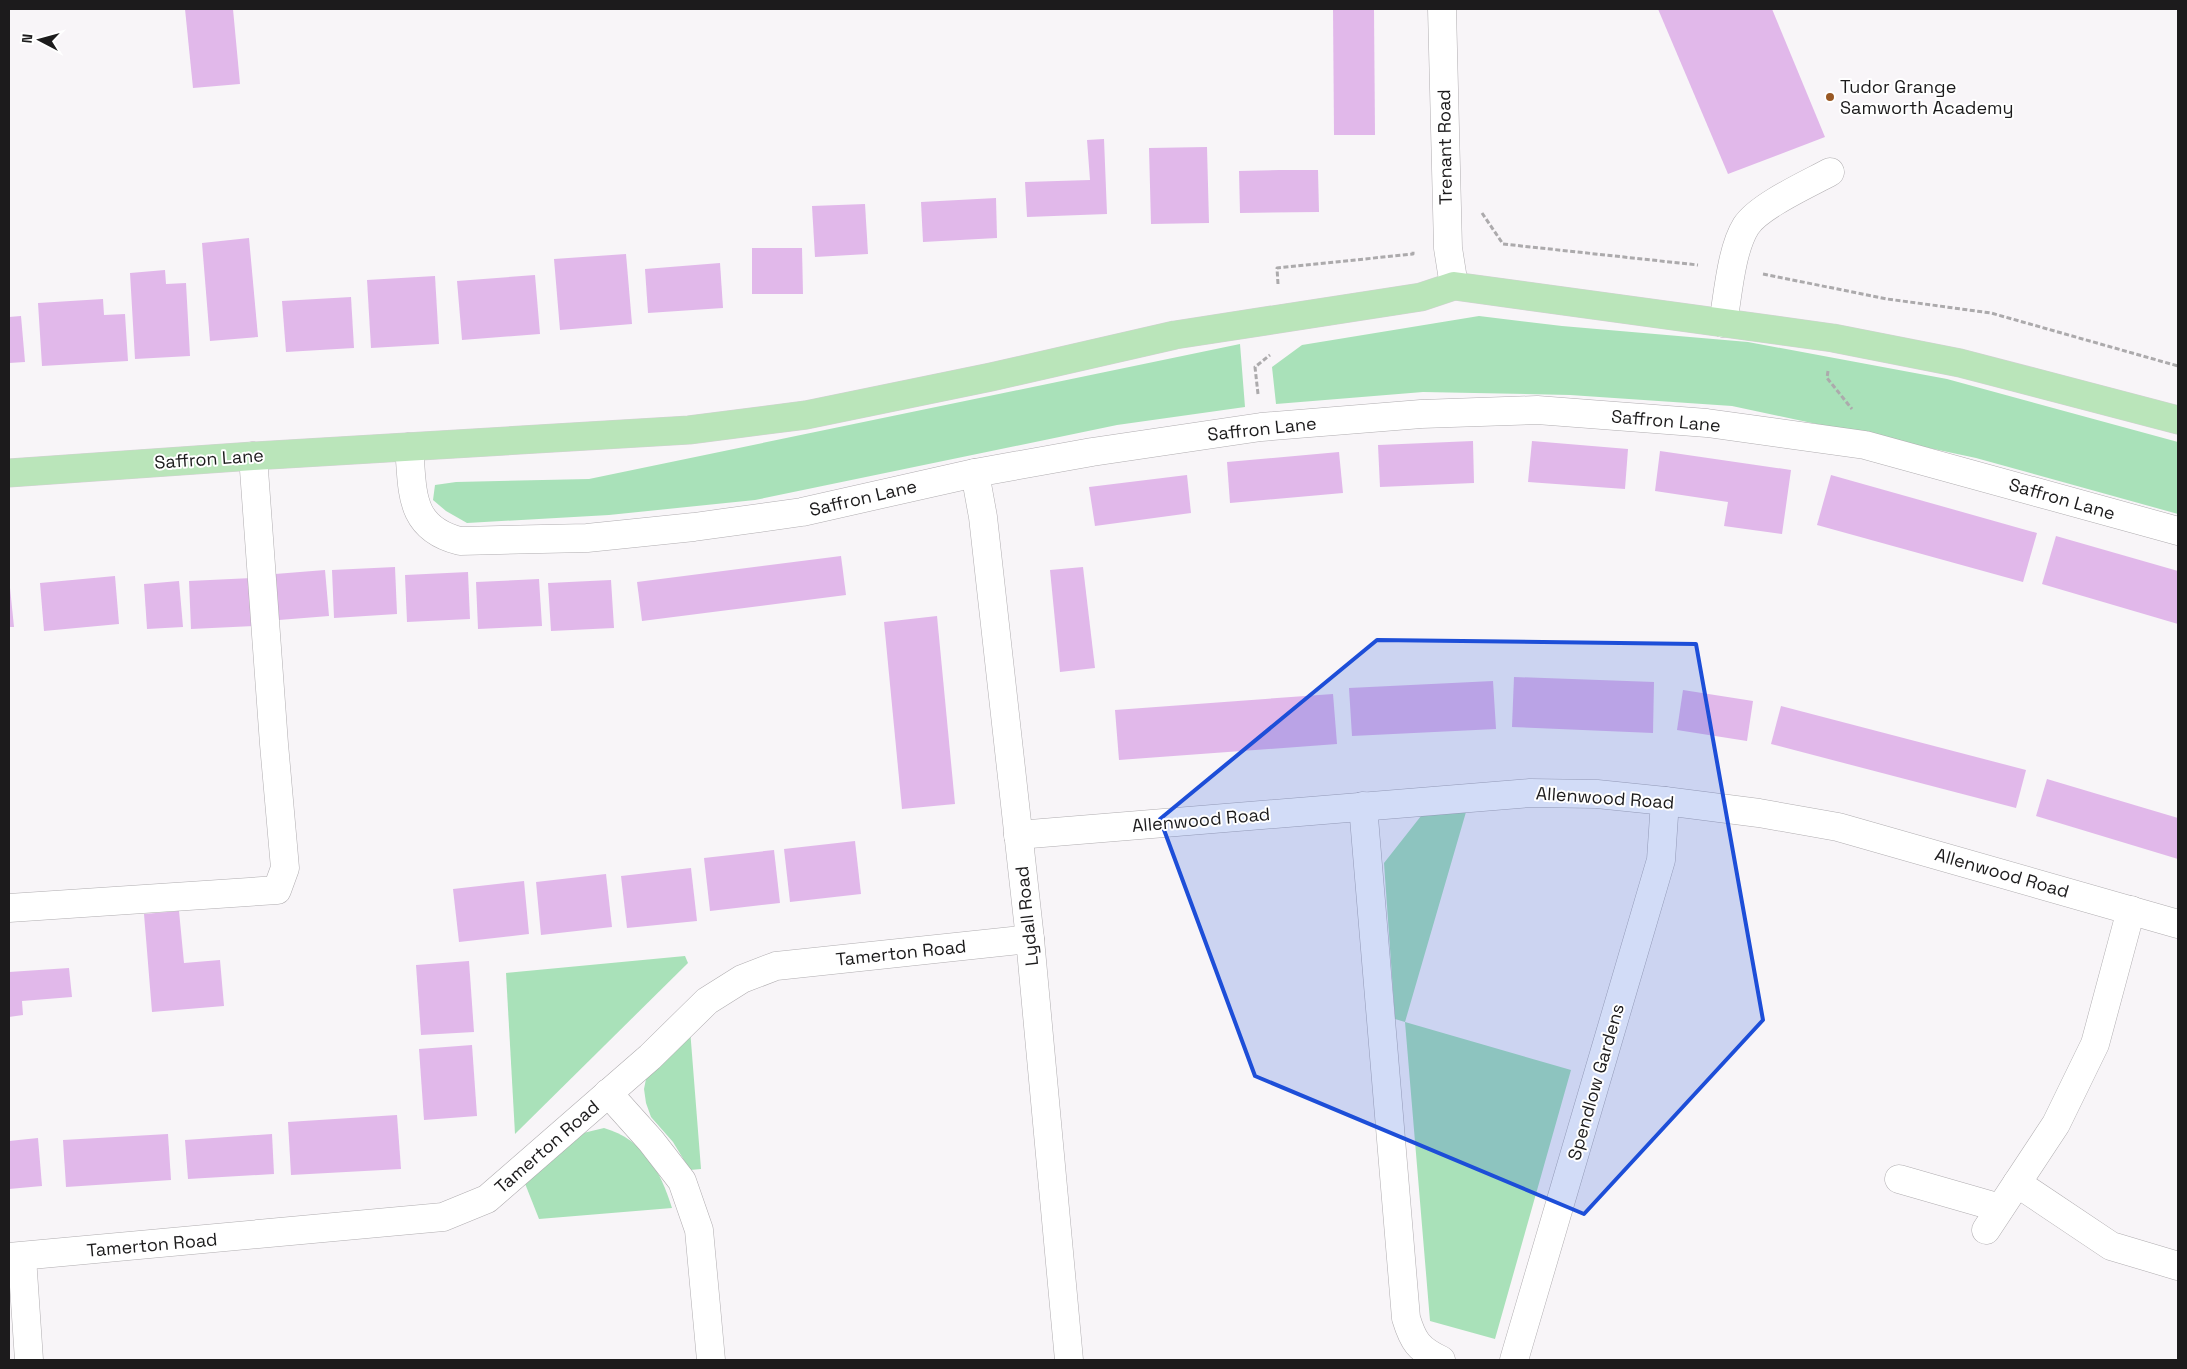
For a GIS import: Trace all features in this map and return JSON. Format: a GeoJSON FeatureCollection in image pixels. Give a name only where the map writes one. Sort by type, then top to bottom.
{"type":"FeatureCollection","features":[{"type":"Feature","properties":{"kind":"main road","name":"Saffron Lane"},"geometry":{"type":"LineString","coordinates":[[9,473],[253,456],[689,430],[806,415],[991,377],[1176,335],[1421,297],[1454,286],[1833,338],[1960,363],[2178,420]]}},
{"type":"Feature","properties":{"kind":"street","name":"Trenant Road"},"geometry":{"type":"LineString","coordinates":[[1442,9],[1448,248],[1454,286]]}},
{"type":"Feature","properties":{"kind":"street"},"geometry":{"type":"LineString","coordinates":[[1723,323],[1732,268],[1746,226],[1760,211],[1830,172]]}},
{"type":"Feature","properties":{"kind":"street","name":"Saffron Lane"},"geometry":{"type":"LineString","coordinates":[[409,447],[414,505],[424,521],[437,532],[448,538],[460,541],[587,538],[694,528],[802,512],[975,473],[1092,452],[1261,427],[1441,413],[1537,410],[1707,423],[1865,445],[2178,531]]}},
{"type":"Feature","properties":{"kind":"street"},"geometry":{"type":"LineString","coordinates":[[9,908],[277,890],[285,868],[253,456]]}},
{"type":"Feature","properties":{"kind":"street","name":"Lydall Road"},"geometry":{"type":"LineString","coordinates":[[975,473],[983,517],[1030,939],[1069,1360]]}},
{"type":"Feature","properties":{"kind":"street","name":"Allenwood Road"},"geometry":{"type":"LineString","coordinates":[[1018,835],[1530,793],[1597,794],[1759,812],[1838,827],[2178,924]]}},
{"type":"Feature","properties":{"kind":"street","name":"Spendlow Gardens"},"geometry":{"type":"LineString","coordinates":[[1514,1360],[1661,860],[1664,801]]}},
{"type":"Feature","properties":{"kind":"street"},"geometry":{"type":"LineString","coordinates":[[1363,806],[1406,1318],[1413,1339],[1426,1352],[1441,1360]]}},
{"type":"Feature","properties":{"kind":"street"},"geometry":{"type":"LineString","coordinates":[[1899,1179],[1993,1219],[2056,1124],[2095,1044],[2131,910]]}},
{"type":"Feature","properties":{"kind":"street","name":"Tamerton Road"},"geometry":{"type":"LineString","coordinates":[[30,1360],[16,1257],[443,1218],[487,1199],[650,1056],[707,1001],[742,979],[776,966],[1030,939]]}},
{"type":"Feature","properties":{"kind":"street"},"geometry":{"type":"LineString","coordinates":[[608,1093],[651,1141],[682,1181],[699,1230],[711,1360]]}},
{"type":"Feature","properties":{"kind":"street"},"geometry":{"type":"LineString","coordinates":[[2017,1183],[2111,1246],[2178,1266]]}},
{"type":"Feature","properties":{"kind":"path"},"geometry":{"type":"LineString","coordinates":[[1479,208],[1503,244],[1732,268],[1887,299],[1991,313],[2178,366]]}},
{"type":"Feature","properties":{"kind":"path"},"geometry":{"type":"LineString","coordinates":[[1833,338],[1827,378],[1869,430],[1865,445]]}},
{"type":"Feature","properties":{"kind":"highlighted area"},"geometry":{"type":"Polygon","coordinates":[[[1377,640],[1696,644],[1763,1020],[1584,1214],[1255,1076],[1160,819],[1377,640]]]}},
{"type":"Feature","properties":{"kind":"green space"},"geometry":{"type":"Polygon","coordinates":[[[1479,316],[1562,326],[1748,342],[1947,379],[2178,442],[2178,514],[1976,458],[1732,406],[1570,395],[1423,392],[1276,404],[1272,367],[1302,345],[1479,316]]]}},
{"type":"Feature","properties":{"kind":"green space"},"geometry":{"type":"Polygon","coordinates":[[[1240,344],[1245,407],[1117,425],[755,500],[609,515],[467,523],[446,511],[433,500],[435,485],[456,482],[589,479],[1240,344]]]}},
{"type":"Feature","properties":{"kind":"green space"},"geometry":{"type":"Polygon","coordinates":[[[1466,812],[1405,1022],[1395,1019],[1384,863],[1421,816],[1466,812]]]}},
{"type":"Feature","properties":{"kind":"green space"},"geometry":{"type":"Polygon","coordinates":[[[685,956],[688,963],[515,1134],[506,973],[685,956]]]}},
{"type":"Feature","properties":{"kind":"green space"},"geometry":{"type":"Polygon","coordinates":[[[1405,1022],[1571,1070],[1495,1339],[1430,1321],[1405,1022]]]}},
{"type":"Feature","properties":{"kind":"green space"},"geometry":{"type":"Polygon","coordinates":[[[690,1029],[701,1169],[690,1170],[673,1142],[651,1117],[644,1089],[647,1074],[690,1029]]]}},
{"type":"Feature","properties":{"kind":"green space"},"geometry":{"type":"Polygon","coordinates":[[[604,1128],[630,1140],[649,1158],[662,1181],[672,1208],[539,1219],[524,1181],[575,1135],[604,1128]]]}},
{"type":"Feature","properties":{"kind":"building"},"geometry":{"type":"Polygon","coordinates":[[[185,9],[233,9],[240,84],[193,88],[185,9]]]}},
{"type":"Feature","properties":{"kind":"building"},"geometry":{"type":"Polygon","coordinates":[[[1333,9],[1374,9],[1375,135],[1334,135],[1333,9]]]}},
{"type":"Feature","properties":{"kind":"building"},"geometry":{"type":"Polygon","coordinates":[[[1658,9],[1772,9],[1825,137],[1728,174],[1658,9]]]}},
{"type":"Feature","properties":{"kind":"building"},"geometry":{"type":"Polygon","coordinates":[[[1104,139],[1107,214],[1027,217],[1025,182],[1090,180],[1087,140],[1104,139]]]}},
{"type":"Feature","properties":{"kind":"building"},"geometry":{"type":"Polygon","coordinates":[[[1207,147],[1209,223],[1151,224],[1149,148],[1207,147]]]}},
{"type":"Feature","properties":{"kind":"building"},"geometry":{"type":"Polygon","coordinates":[[[1318,170],[1319,212],[1240,213],[1239,171],[1318,170]]]}},
{"type":"Feature","properties":{"kind":"building"},"geometry":{"type":"Polygon","coordinates":[[[996,198],[997,238],[923,242],[921,202],[996,198]]]}},
{"type":"Feature","properties":{"kind":"building"},"geometry":{"type":"Polygon","coordinates":[[[865,204],[868,254],[815,257],[812,206],[865,204]]]}},
{"type":"Feature","properties":{"kind":"building"},"geometry":{"type":"Polygon","coordinates":[[[249,238],[258,337],[210,341],[202,243],[249,238]]]}},
{"type":"Feature","properties":{"kind":"building"},"geometry":{"type":"Polygon","coordinates":[[[752,248],[802,248],[803,294],[752,294],[752,248]]]}},
{"type":"Feature","properties":{"kind":"building"},"geometry":{"type":"Polygon","coordinates":[[[626,254],[632,324],[560,330],[554,259],[626,254]]]}},
{"type":"Feature","properties":{"kind":"building"},"geometry":{"type":"Polygon","coordinates":[[[720,263],[723,308],[648,313],[645,269],[720,263]]]}},
{"type":"Feature","properties":{"kind":"building"},"geometry":{"type":"Polygon","coordinates":[[[165,270],[166,284],[186,283],[190,356],[135,359],[130,273],[165,270]]]}},
{"type":"Feature","properties":{"kind":"building"},"geometry":{"type":"Polygon","coordinates":[[[535,275],[540,334],[462,340],[457,281],[535,275]]]}},
{"type":"Feature","properties":{"kind":"building"},"geometry":{"type":"Polygon","coordinates":[[[435,276],[439,344],[371,348],[367,280],[435,276]]]}},
{"type":"Feature","properties":{"kind":"building"},"geometry":{"type":"Polygon","coordinates":[[[351,297],[354,348],[286,352],[282,301],[351,297]]]}},
{"type":"Feature","properties":{"kind":"building"},"geometry":{"type":"Polygon","coordinates":[[[103,299],[104,315],[125,314],[128,361],[42,366],[38,303],[103,299]]]}},
{"type":"Feature","properties":{"kind":"building"},"geometry":{"type":"Polygon","coordinates":[[[21,316],[25,362],[9,363],[9,317],[21,316]]]}},
{"type":"Feature","properties":{"kind":"building"},"geometry":{"type":"Polygon","coordinates":[[[1473,441],[1474,483],[1380,487],[1378,445],[1473,441]]]}},
{"type":"Feature","properties":{"kind":"building"},"geometry":{"type":"Polygon","coordinates":[[[1532,441],[1628,449],[1625,489],[1528,482],[1532,441]]]}},
{"type":"Feature","properties":{"kind":"building"},"geometry":{"type":"Polygon","coordinates":[[[1660,451],[1791,470],[1782,534],[1724,526],[1728,502],[1655,491],[1660,451]]]}},
{"type":"Feature","properties":{"kind":"building"},"geometry":{"type":"Polygon","coordinates":[[[1339,452],[1343,493],[1230,503],[1227,462],[1339,452]]]}},
{"type":"Feature","properties":{"kind":"building"},"geometry":{"type":"Polygon","coordinates":[[[1187,475],[1191,513],[1095,526],[1089,487],[1187,475]]]}},
{"type":"Feature","properties":{"kind":"building"},"geometry":{"type":"Polygon","coordinates":[[[1831,475],[2037,533],[2023,582],[1817,525],[1831,475]]]}},
{"type":"Feature","properties":{"kind":"building"},"geometry":{"type":"Polygon","coordinates":[[[2056,536],[2178,571],[2178,624],[2042,584],[2056,536]]]}},
{"type":"Feature","properties":{"kind":"building"},"geometry":{"type":"Polygon","coordinates":[[[841,556],[846,595],[642,621],[637,582],[841,556]]]}},
{"type":"Feature","properties":{"kind":"building"},"geometry":{"type":"Polygon","coordinates":[[[395,567],[397,614],[334,618],[332,570],[395,567]]]}},
{"type":"Feature","properties":{"kind":"building"},"geometry":{"type":"Polygon","coordinates":[[[1083,567],[1095,668],[1060,672],[1050,570],[1083,567]]]}},
{"type":"Feature","properties":{"kind":"building"},"geometry":{"type":"Polygon","coordinates":[[[325,570],[329,616],[279,620],[275,574],[325,570]]]}},
{"type":"Feature","properties":{"kind":"building"},"geometry":{"type":"Polygon","coordinates":[[[468,572],[470,619],[407,622],[405,575],[468,572]]]}},
{"type":"Feature","properties":{"kind":"building"},"geometry":{"type":"Polygon","coordinates":[[[115,576],[119,624],[44,631],[40,583],[115,576]]]}},
{"type":"Feature","properties":{"kind":"building"},"geometry":{"type":"Polygon","coordinates":[[[9,578],[14,627],[9,627],[9,578]]]}},
{"type":"Feature","properties":{"kind":"building"},"geometry":{"type":"Polygon","coordinates":[[[252,578],[254,626],[191,629],[189,581],[252,578]]]}},
{"type":"Feature","properties":{"kind":"building"},"geometry":{"type":"Polygon","coordinates":[[[539,579],[542,626],[478,629],[476,582],[539,579]]]}},
{"type":"Feature","properties":{"kind":"building"},"geometry":{"type":"Polygon","coordinates":[[[611,580],[614,628],[551,631],[548,583],[611,580]]]}},
{"type":"Feature","properties":{"kind":"building"},"geometry":{"type":"Polygon","coordinates":[[[179,581],[183,627],[147,629],[144,584],[179,581]]]}},
{"type":"Feature","properties":{"kind":"building"},"geometry":{"type":"Polygon","coordinates":[[[937,616],[955,804],[902,809],[884,622],[937,616]]]}},
{"type":"Feature","properties":{"kind":"building"},"geometry":{"type":"Polygon","coordinates":[[[1514,677],[1654,682],[1653,733],[1512,727],[1514,677]]]}},
{"type":"Feature","properties":{"kind":"building"},"geometry":{"type":"Polygon","coordinates":[[[1493,681],[1496,729],[1352,736],[1349,688],[1493,681]]]}},
{"type":"Feature","properties":{"kind":"building"},"geometry":{"type":"Polygon","coordinates":[[[1683,690],[1753,701],[1747,741],[1677,730],[1683,690]]]}},
{"type":"Feature","properties":{"kind":"building"},"geometry":{"type":"Polygon","coordinates":[[[1333,694],[1337,744],[1119,760],[1115,710],[1333,694]]]}},
{"type":"Feature","properties":{"kind":"building"},"geometry":{"type":"Polygon","coordinates":[[[1781,706],[2026,770],[2016,808],[1771,744],[1781,706]]]}},
{"type":"Feature","properties":{"kind":"building"},"geometry":{"type":"Polygon","coordinates":[[[2047,779],[2178,818],[2178,859],[2036,816],[2047,779]]]}},
{"type":"Feature","properties":{"kind":"building"},"geometry":{"type":"Polygon","coordinates":[[[855,841],[861,894],[790,902],[784,849],[855,841]]]}},
{"type":"Feature","properties":{"kind":"building"},"geometry":{"type":"Polygon","coordinates":[[[774,850],[780,903],[710,911],[704,858],[774,850]]]}},
{"type":"Feature","properties":{"kind":"building"},"geometry":{"type":"Polygon","coordinates":[[[691,868],[697,921],[627,928],[621,876],[691,868]]]}},
{"type":"Feature","properties":{"kind":"building"},"geometry":{"type":"Polygon","coordinates":[[[606,874],[612,927],[541,935],[536,882],[606,874]]]}},
{"type":"Feature","properties":{"kind":"building"},"geometry":{"type":"Polygon","coordinates":[[[524,881],[529,934],[459,942],[453,889],[524,881]]]}},
{"type":"Feature","properties":{"kind":"building"},"geometry":{"type":"Polygon","coordinates":[[[179,911],[184,963],[220,960],[224,1006],[152,1012],[144,914],[179,911]]]}},
{"type":"Feature","properties":{"kind":"building"},"geometry":{"type":"Polygon","coordinates":[[[469,961],[474,1032],[421,1035],[416,965],[469,961]]]}},
{"type":"Feature","properties":{"kind":"building"},"geometry":{"type":"Polygon","coordinates":[[[69,968],[72,997],[22,1001],[23,1015],[9,1017],[9,972],[69,968]]]}},
{"type":"Feature","properties":{"kind":"building"},"geometry":{"type":"Polygon","coordinates":[[[472,1045],[477,1116],[424,1120],[419,1049],[472,1045]]]}},
{"type":"Feature","properties":{"kind":"building"},"geometry":{"type":"Polygon","coordinates":[[[397,1115],[401,1169],[291,1175],[288,1122],[397,1115]]]}},
{"type":"Feature","properties":{"kind":"building"},"geometry":{"type":"Polygon","coordinates":[[[168,1134],[171,1180],[66,1187],[63,1140],[168,1134]]]}},
{"type":"Feature","properties":{"kind":"building"},"geometry":{"type":"Polygon","coordinates":[[[272,1134],[274,1174],[188,1179],[185,1140],[272,1134]]]}},
{"type":"Feature","properties":{"kind":"building"},"geometry":{"type":"Polygon","coordinates":[[[38,1138],[42,1186],[9,1189],[9,1141],[38,1138]]]}},
{"type":"Feature","properties":{"kind":"place","name":"Tudor Grange Samworth Academy"},"geometry":{"type":"Point","coordinates":[1830,97]}}]}
